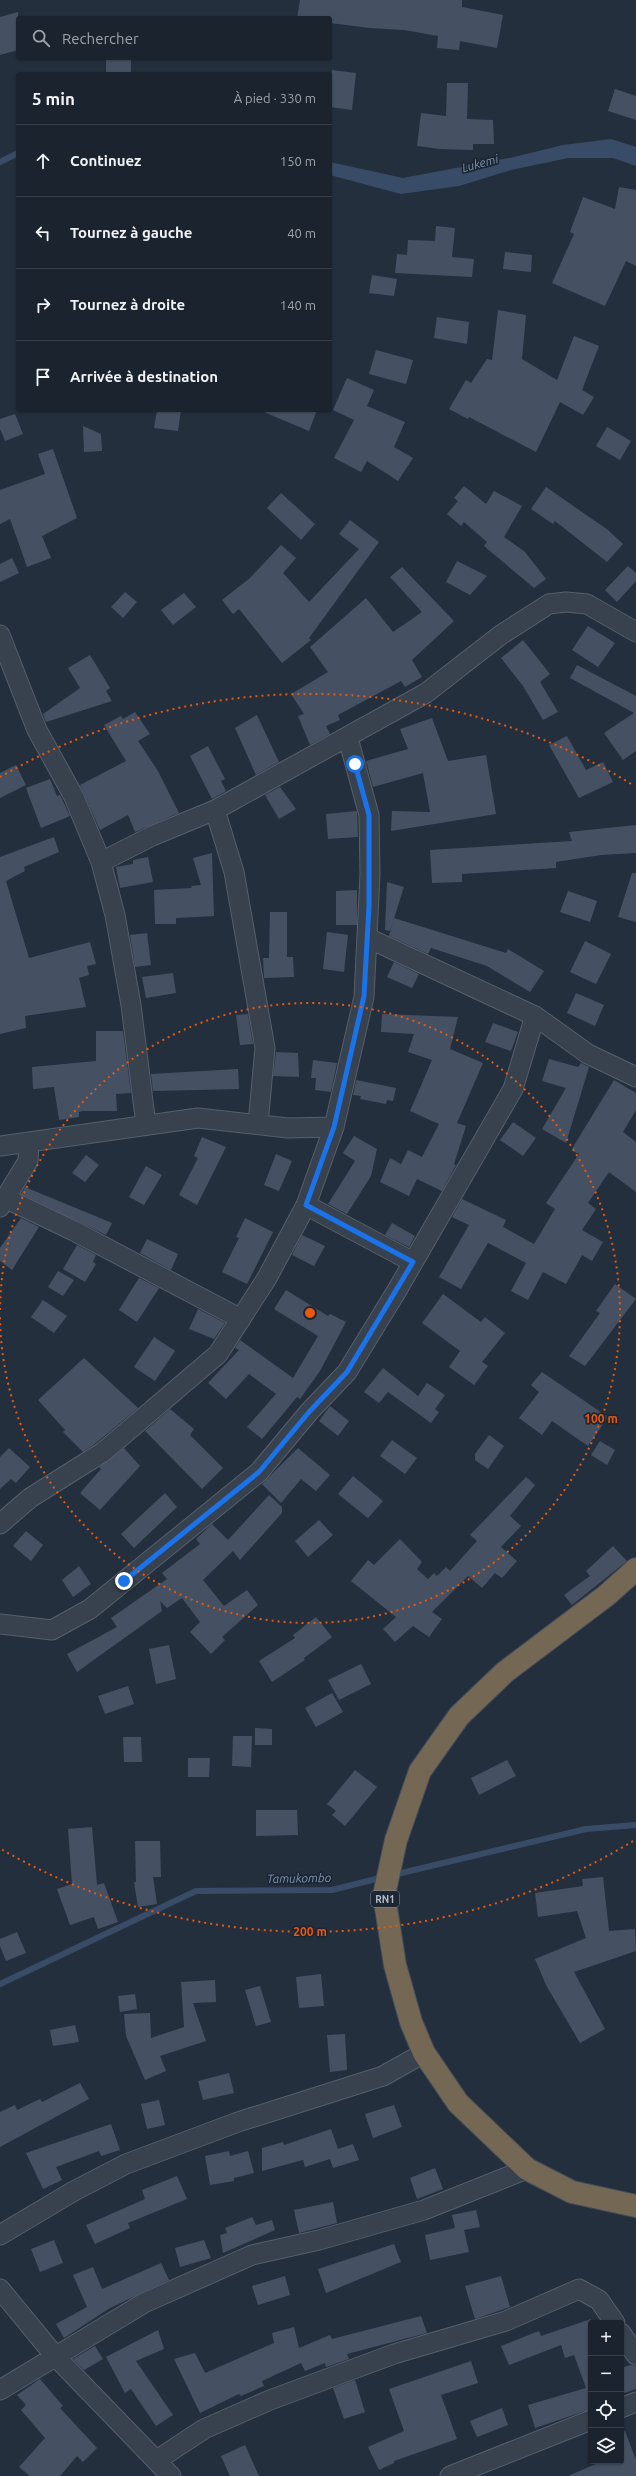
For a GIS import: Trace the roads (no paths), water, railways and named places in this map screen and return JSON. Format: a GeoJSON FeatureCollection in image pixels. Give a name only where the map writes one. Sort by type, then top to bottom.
{"type":"FeatureCollection","features":[{"type":"Feature","properties":{"kind":"highway","name":"RN1"},"geometry":{"type":"LineString","coordinates":[[636,1569],[607,1594],[505,1672],[459,1716],[420,1771],[396,1840],[384,1895],[395,1966],[411,2022],[424,2053],[458,2103],[527,2169],[572,2192],[636,2206]]}},
{"type":"Feature","properties":{"kind":"street"},"geometry":{"type":"LineString","coordinates":[[101,862],[152,836],[215,810],[348,738],[426,693],[502,634],[549,604],[566,602],[587,604],[636,632]]}},
{"type":"Feature","properties":{"kind":"street"},"geometry":{"type":"LineString","coordinates":[[0,635],[36,730],[74,797],[101,862],[115,915],[131,1005],[146,1125]]}},
{"type":"Feature","properties":{"kind":"street"},"geometry":{"type":"LineString","coordinates":[[0,1524],[30,1498],[103,1452],[218,1354],[267,1278],[306,1205],[334,1127],[364,996],[368,938],[369,815],[348,738]]}},
{"type":"Feature","properties":{"kind":"street"},"geometry":{"type":"LineString","coordinates":[[215,810],[234,872],[265,1048],[258,1124]]}},
{"type":"Feature","properties":{"kind":"street"},"geometry":{"type":"LineString","coordinates":[[368,938],[535,1016],[588,1054],[636,1077]]}},
{"type":"Feature","properties":{"kind":"street"},"geometry":{"type":"LineString","coordinates":[[0,1624],[52,1630],[90,1609],[259,1472],[309,1412],[347,1372],[413,1262],[513,1089],[535,1016]]}},
{"type":"Feature","properties":{"kind":"street"},"geometry":{"type":"LineString","coordinates":[[0,1146],[198,1118],[288,1128],[334,1127]]}},
{"type":"Feature","properties":{"kind":"street"},"geometry":{"type":"LineString","coordinates":[[29,1142],[28,1161],[3,1203],[74,1231],[241,1319]]}},
{"type":"Feature","properties":{"kind":"street"},"geometry":{"type":"LineString","coordinates":[[306,1205],[413,1262]]}},
{"type":"Feature","properties":{"kind":"street"},"geometry":{"type":"LineString","coordinates":[[0,2235],[74,2191],[126,2164],[238,2122],[383,2076],[424,2053]]}},
{"type":"Feature","properties":{"kind":"street"},"geometry":{"type":"LineString","coordinates":[[0,2390],[144,2303],[252,2255],[318,2240],[424,2210],[527,2169]]}},
{"type":"Feature","properties":{"kind":"street"},"geometry":{"type":"LineString","coordinates":[[0,2289],[55,2356],[171,2476]]}},
{"type":"Feature","properties":{"kind":"street"},"geometry":{"type":"LineString","coordinates":[[157,2460],[204,2429],[270,2400],[394,2354],[506,2321],[578,2289],[600,2300],[613,2320]]}},
{"type":"Feature","properties":{"kind":"street"},"geometry":{"type":"LineString","coordinates":[[624,2337],[636,2355]]}},
{"type":"Feature","properties":{"kind":"street"},"geometry":{"type":"LineString","coordinates":[[624,2407],[636,2402]]}},
{"type":"Feature","properties":{"kind":"street"},"geometry":{"type":"LineString","coordinates":[[450,2476],[588,2421]]}},
{"type":"Feature","properties":{"kind":"water"},"geometry":{"type":"Polygon","coordinates":[[[611,139],[636,147],[636,166],[613,158],[568,158],[511,170],[459,186],[401,194],[332,176],[332,162],[403,178],[514,157],[563,145],[611,139]]]}},
{"type":"Feature","properties":{"kind":"waterway","name":"Lukemi"},"geometry":{"type":"LineString","coordinates":[[0,162],[16,154]]}},
{"type":"Feature","properties":{"kind":"waterway","name":"Tamukombo"},"geometry":{"type":"LineString","coordinates":[[393,1875],[586,1829],[636,1825]]}},
{"type":"Feature","properties":{"kind":"waterway","name":"Tamukombo"},"geometry":{"type":"LineString","coordinates":[[0,1984],[196,1891],[332,1890],[384,1877]]}}]}
